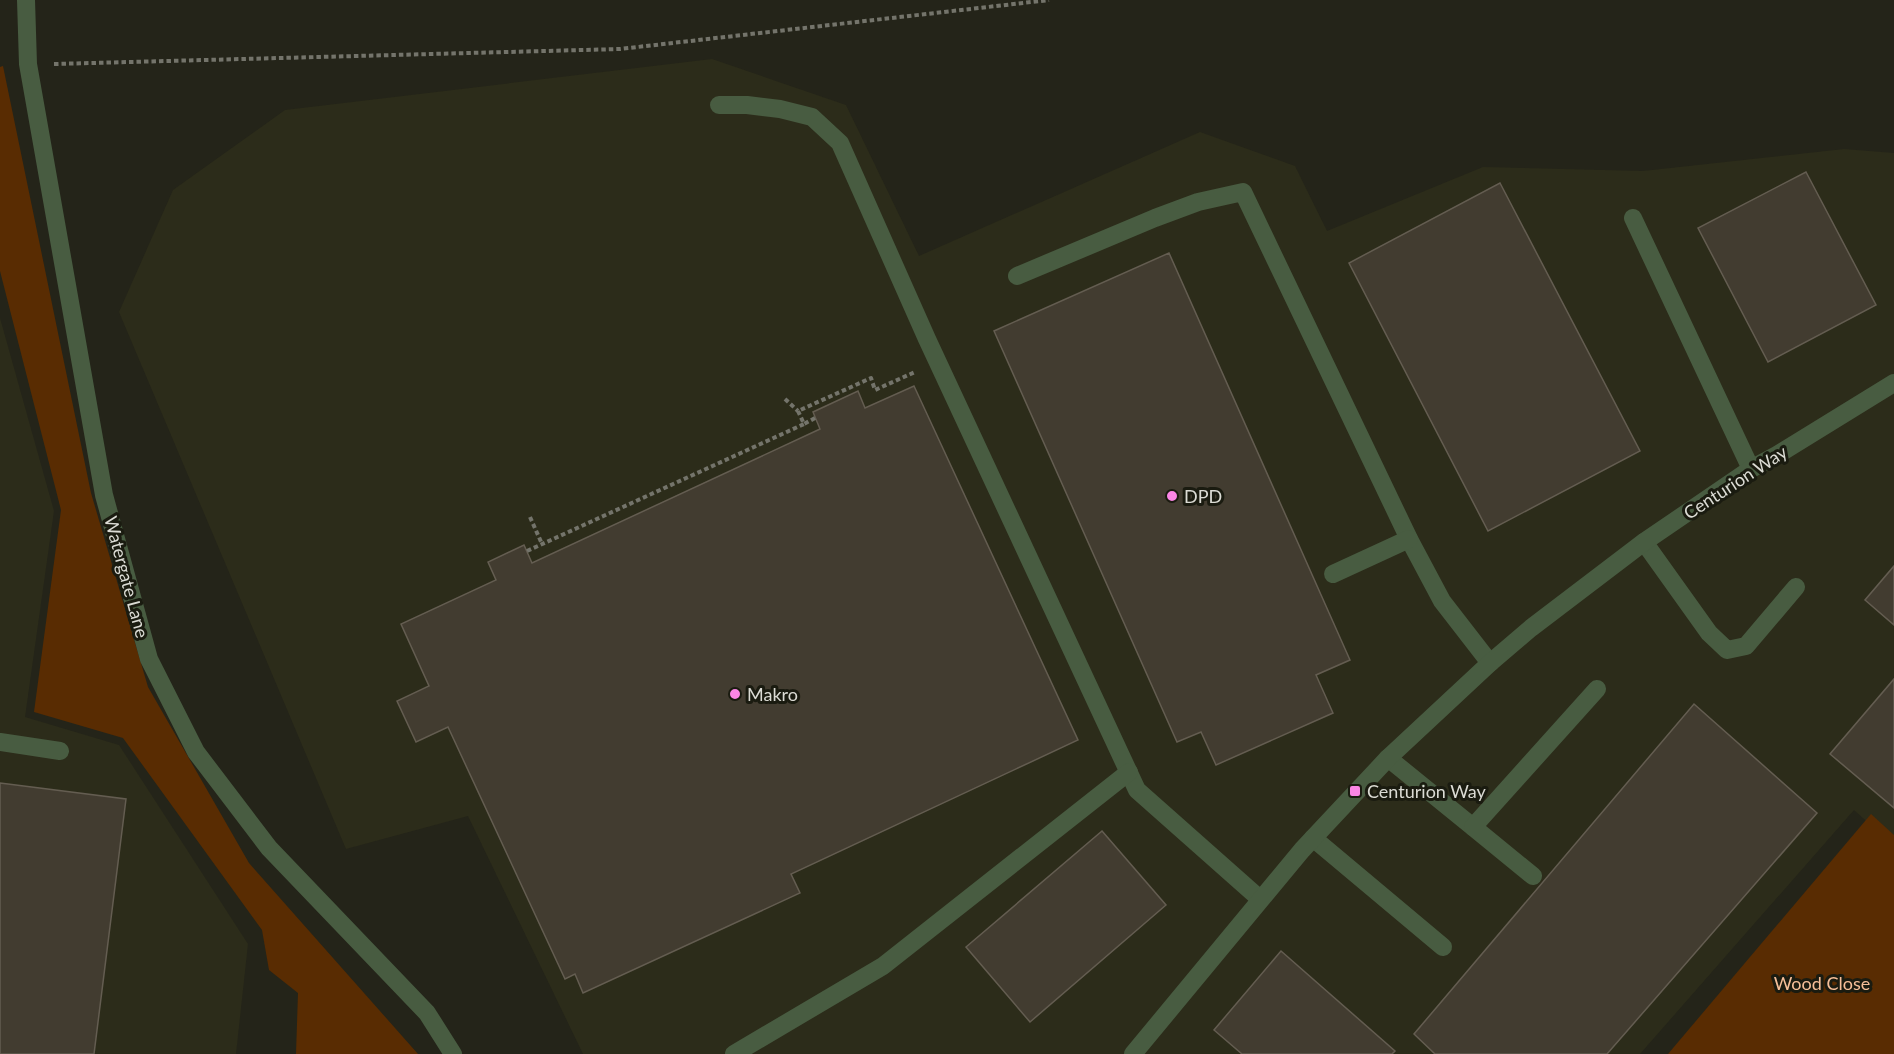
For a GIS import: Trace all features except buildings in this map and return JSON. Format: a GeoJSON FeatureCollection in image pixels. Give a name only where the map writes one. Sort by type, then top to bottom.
{"type":"FeatureCollection","features":[{"type":"Feature","properties":{"kind":"street","name":"Watergate Lane"},"geometry":{"type":"LineString","coordinates":[[26,0],[28,64],[104,495],[149,659],[196,752],[269,848],[427,1013],[453,1054]]}},
{"type":"Feature","properties":{"kind":"street"},"geometry":{"type":"LineString","coordinates":[[719,105],[769,107],[812,117],[840,143],[938,362],[1137,790],[1260,899]]}},
{"type":"Feature","properties":{"kind":"street"},"geometry":{"type":"LineString","coordinates":[[1017,276],[1198,202],[1244,192],[1409,539],[1442,601],[1490,663]]}},
{"type":"Feature","properties":{"kind":"street"},"geometry":{"type":"LineString","coordinates":[[1633,218],[1751,469]]}},
{"type":"Feature","properties":{"kind":"street","name":"Centurion Way"},"geometry":{"type":"LineString","coordinates":[[1133,1054],[1313,838],[1388,758],[1490,663],[1531,628],[1644,542],[1751,469],[1778,455],[1894,383]]}},
{"type":"Feature","properties":{"kind":"street"},"geometry":{"type":"LineString","coordinates":[[1333,574],[1409,539]]}},
{"type":"Feature","properties":{"kind":"street"},"geometry":{"type":"LineString","coordinates":[[1644,542],[1709,633],[1727,650],[1746,646],[1796,587]]}},
{"type":"Feature","properties":{"kind":"street"},"geometry":{"type":"LineString","coordinates":[[1473,827],[1597,689]]}},
{"type":"Feature","properties":{"kind":"street"},"geometry":{"type":"LineString","coordinates":[[0,742],[60,751]]}},
{"type":"Feature","properties":{"kind":"street"},"geometry":{"type":"LineString","coordinates":[[1388,758],[1533,876]]}},
{"type":"Feature","properties":{"kind":"street"},"geometry":{"type":"LineString","coordinates":[[734,1054],[883,966],[1129,772]]}},
{"type":"Feature","properties":{"kind":"street"},"geometry":{"type":"LineString","coordinates":[[1313,838],[1443,947]]}},
{"type":"Feature","properties":{"kind":"path"},"geometry":{"type":"LineString","coordinates":[[28,64],[620,49],[1049,0]]}},
{"type":"Feature","properties":{"kind":"path"},"geometry":{"type":"LineString","coordinates":[[798,411],[871,378],[875,390],[938,362]]}},
{"type":"Feature","properties":{"kind":"path"},"geometry":{"type":"LineString","coordinates":[[785,399],[798,411],[804,424]]}},
{"type":"Feature","properties":{"kind":"path"},"geometry":{"type":"LineString","coordinates":[[527,551],[815,418]]}},
{"type":"Feature","properties":{"kind":"path"},"geometry":{"type":"LineString","coordinates":[[530,517],[542,544]]}},
{"type":"Feature","properties":{"kind":"shaded area"},"geometry":{"type":"Polygon","coordinates":[[[712,59],[846,105],[919,256],[1200,132],[1295,166],[1327,231],[1483,167],[1643,171],[1844,149],[1894,153],[1894,846],[1854,810],[1640,1054],[583,1054],[468,816],[346,849],[119,312],[173,190],[285,110],[712,59]]]}},
{"type":"Feature","properties":{"kind":"shaded area"},"geometry":{"type":"Polygon","coordinates":[[[0,318],[54,511],[25,717],[119,745],[248,944],[236,1054],[0,1054],[0,318]]]}},
{"type":"Feature","properties":{"kind":"green space"},"geometry":{"type":"Polygon","coordinates":[[[3,66],[91,493],[148,687],[249,863],[418,1054],[296,1054],[298,993],[269,970],[262,930],[123,738],[34,712],[61,510],[0,271],[0,67],[3,66]]]}},
{"type":"Feature","properties":{"kind":"green space","name":"Wood Close"},"geometry":{"type":"Polygon","coordinates":[[[1871,814],[1894,835],[1894,1054],[1668,1054],[1871,814]]]}},
{"type":"Feature","properties":{"kind":"place","name":"DPD"},"geometry":{"type":"Point","coordinates":[1172,496]}},
{"type":"Feature","properties":{"kind":"place","name":"Makro"},"geometry":{"type":"Point","coordinates":[735,694]}},
{"type":"Feature","properties":{"kind":"place","name":"Centurion Way"},"geometry":{"type":"Point","coordinates":[1355,791]}}]}
